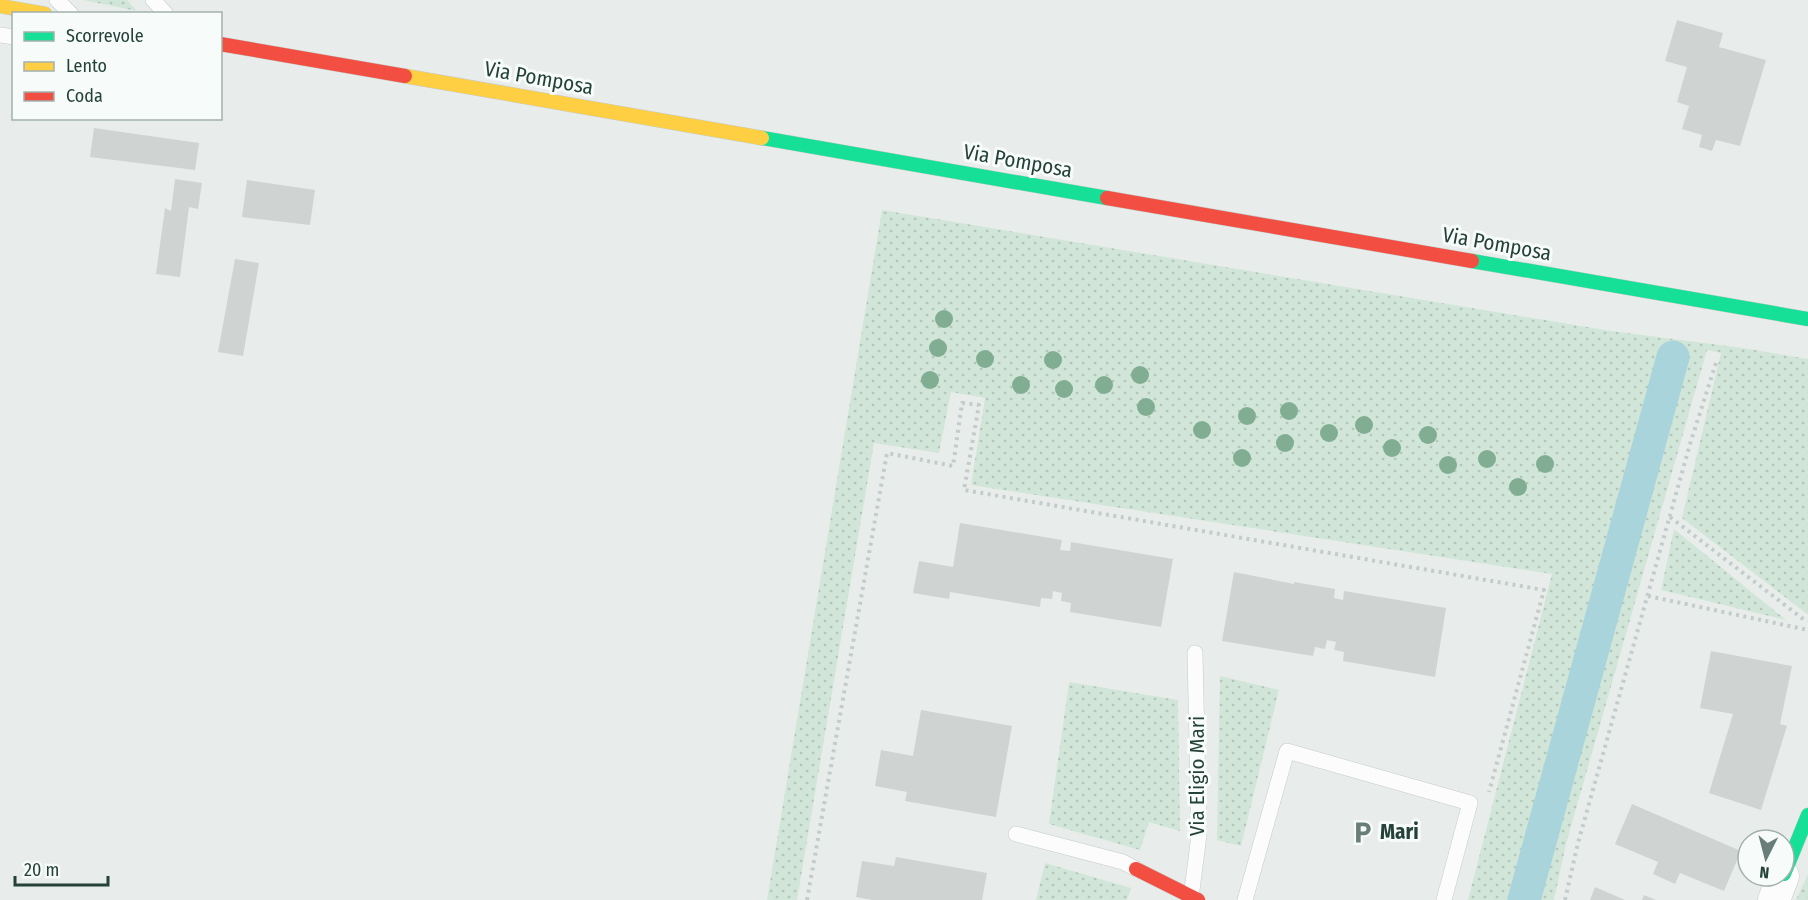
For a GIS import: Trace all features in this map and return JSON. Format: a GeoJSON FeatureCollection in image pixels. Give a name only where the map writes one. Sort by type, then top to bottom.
{"type":"FeatureCollection","features":[{"type":"Feature","properties":{"kind":"main road"},"geometry":{"type":"LineString","coordinates":[[0,6],[34,12]]}},
{"type":"Feature","properties":{"kind":"main road","name":"Via Pomposa"},"geometry":{"type":"LineString","coordinates":[[222,44],[1808,319]]}},
{"type":"Feature","properties":{"kind":"main road"},"geometry":{"type":"LineString","coordinates":[[1796,845],[1808,815]]}},
{"type":"Feature","properties":{"kind":"main road","name":"Via Eligio Mari"},"geometry":{"type":"LineString","coordinates":[[1136,869],[1194,899]]}},
{"type":"Feature","properties":{"kind":"lane"},"geometry":{"type":"LineString","coordinates":[[57,0],[69,12]]}},
{"type":"Feature","properties":{"kind":"lane"},"geometry":{"type":"LineString","coordinates":[[153,0],[164,12]]}},
{"type":"Feature","properties":{"kind":"lane","name":"Via Eligio Mari"},"geometry":{"type":"LineString","coordinates":[[1194,899],[1199,835],[1196,653]]}},
{"type":"Feature","properties":{"kind":"lane"},"geometry":{"type":"LineString","coordinates":[[1245,900],[1287,751],[1470,803],[1444,900]]}},
{"type":"Feature","properties":{"kind":"lane"},"geometry":{"type":"LineString","coordinates":[[1016,834],[1123,862],[1136,869]]}},
{"type":"Feature","properties":{"kind":"path"},"geometry":{"type":"LineString","coordinates":[[1565,900],[1578,843],[1716,363]]}},
{"type":"Feature","properties":{"kind":"path"},"geometry":{"type":"LineString","coordinates":[[807,900],[887,453],[952,466],[962,403],[979,405],[964,490],[1544,590],[1488,796]]}},
{"type":"Feature","properties":{"kind":"path"},"geometry":{"type":"LineString","coordinates":[[1670,517],[1807,621],[1802,628]]}},
{"type":"Feature","properties":{"kind":"path"},"geometry":{"type":"LineString","coordinates":[[1648,596],[1808,630]]}},
{"type":"Feature","properties":{"kind":"green space"},"geometry":{"type":"Polygon","coordinates":[[[83,0],[127,0],[137,11],[83,0]]]}},
{"type":"Feature","properties":{"kind":"green space"},"geometry":{"type":"Polygon","coordinates":[[[882,210],[1611,331],[1808,359],[1808,613],[1682,518],[1721,353],[1707,350],[1566,844],[1554,900],[1468,900],[1552,574],[971,485],[985,398],[951,392],[939,453],[874,443],[797,900],[767,900],[882,210]]]}},
{"type":"Feature","properties":{"kind":"green space"},"geometry":{"type":"Polygon","coordinates":[[[1674,529],[1786,620],[1661,590],[1674,529]]]}},
{"type":"Feature","properties":{"kind":"green space"},"geometry":{"type":"Polygon","coordinates":[[[1220,676],[1279,690],[1241,846],[1217,840],[1220,676]]]}},
{"type":"Feature","properties":{"kind":"green space"},"geometry":{"type":"Polygon","coordinates":[[[1069,682],[1178,700],[1180,831],[1149,822],[1140,850],[1049,824],[1069,682]]]}},
{"type":"Feature","properties":{"kind":"green space"},"geometry":{"type":"Polygon","coordinates":[[[1045,863],[1131,888],[1127,900],[1036,900],[1045,863]]]}},
{"type":"Feature","properties":{"kind":"green space"},"geometry":{"type":"Polygon","coordinates":[[[1808,874],[1808,900],[1796,900],[1808,874]]]}},
{"type":"Feature","properties":{"kind":"building"},"geometry":{"type":"Polygon","coordinates":[[[1677,20],[1723,33],[1719,47],[1766,60],[1740,146],[1716,140],[1712,151],[1699,147],[1702,135],[1682,129],[1689,106],[1677,102],[1687,67],[1665,61],[1677,20]]]}},
{"type":"Feature","properties":{"kind":"building"},"geometry":{"type":"Polygon","coordinates":[[[94,128],[199,143],[195,170],[90,157],[94,128]]]}},
{"type":"Feature","properties":{"kind":"building"},"geometry":{"type":"Polygon","coordinates":[[[175,179],[202,183],[198,209],[189,207],[180,277],[156,274],[165,208],[171,211],[175,179]]]}},
{"type":"Feature","properties":{"kind":"building"},"geometry":{"type":"Polygon","coordinates":[[[247,180],[315,190],[310,225],[242,217],[247,180]]]}},
{"type":"Feature","properties":{"kind":"building"},"geometry":{"type":"Polygon","coordinates":[[[235,259],[259,263],[243,356],[218,352],[235,259]]]}},
{"type":"Feature","properties":{"kind":"building"},"geometry":{"type":"Polygon","coordinates":[[[960,523],[1062,540],[1060,550],[1070,551],[1071,542],[1173,559],[1161,627],[1070,612],[1071,603],[1061,601],[1062,593],[1053,591],[1052,599],[1041,598],[1040,607],[950,592],[949,599],[913,593],[919,561],[953,567],[960,523]]]}},
{"type":"Feature","properties":{"kind":"building"},"geometry":{"type":"Polygon","coordinates":[[[1234,572],[1294,584],[1294,582],[1335,589],[1334,598],[1343,600],[1344,591],[1446,608],[1435,677],[1343,661],[1344,652],[1334,650],[1336,642],[1327,640],[1325,649],[1315,647],[1313,656],[1222,641],[1234,572]]]}},
{"type":"Feature","properties":{"kind":"building"},"geometry":{"type":"Polygon","coordinates":[[[1711,651],[1792,666],[1780,724],[1787,726],[1761,810],[1709,793],[1733,714],[1700,708],[1711,651]]]}},
{"type":"Feature","properties":{"kind":"building"},"geometry":{"type":"Polygon","coordinates":[[[921,710],[1012,726],[996,817],[905,801],[907,792],[875,786],[881,750],[913,756],[921,710]]]}},
{"type":"Feature","properties":{"kind":"building"},"geometry":{"type":"Polygon","coordinates":[[[1632,804],[1736,849],[1736,863],[1724,891],[1680,873],[1675,884],[1653,874],[1658,862],[1615,844],[1632,804]]]}},
{"type":"Feature","properties":{"kind":"building"},"geometry":{"type":"Polygon","coordinates":[[[896,857],[987,873],[982,900],[872,900],[856,897],[862,861],[894,866],[896,857]]]}},
{"type":"Feature","properties":{"kind":"building"},"geometry":{"type":"Polygon","coordinates":[[[1595,887],[1625,900],[1590,900],[1595,887]]]}},
{"type":"Feature","properties":{"kind":"building"},"geometry":{"type":"Polygon","coordinates":[[[1644,895],[1656,900],[1642,900],[1644,895]]]}},
{"type":"Feature","properties":{"kind":"waterway"},"geometry":{"type":"LineString","coordinates":[[1524,900],[1673,357]]}},
{"type":"Feature","properties":{"kind":"traffic: fast"},"geometry":{"type":"LineString","coordinates":[[762,138],[1107,198]]}},
{"type":"Feature","properties":{"kind":"traffic: fast"},"geometry":{"type":"LineString","coordinates":[[1472,261],[1808,319]]}},
{"type":"Feature","properties":{"kind":"traffic: fast"},"geometry":{"type":"LineString","coordinates":[[1796,844],[1808,815]]}},
{"type":"Feature","properties":{"kind":"traffic: slow"},"geometry":{"type":"LineString","coordinates":[[0,6],[34,12]]}},
{"type":"Feature","properties":{"kind":"traffic: slow"},"geometry":{"type":"LineString","coordinates":[[405,76],[762,138]]}},
{"type":"Feature","properties":{"kind":"traffic: jam"},"geometry":{"type":"LineString","coordinates":[[222,44],[405,76]]}},
{"type":"Feature","properties":{"kind":"traffic: jam"},"geometry":{"type":"LineString","coordinates":[[1107,198],[1472,261]]}},
{"type":"Feature","properties":{"kind":"traffic: jam"},"geometry":{"type":"LineString","coordinates":[[1136,869],[1198,900]]}},
{"type":"Feature","properties":{"kind":"place","name":"Mari"},"geometry":{"type":"Point","coordinates":[1362,832]}}]}
